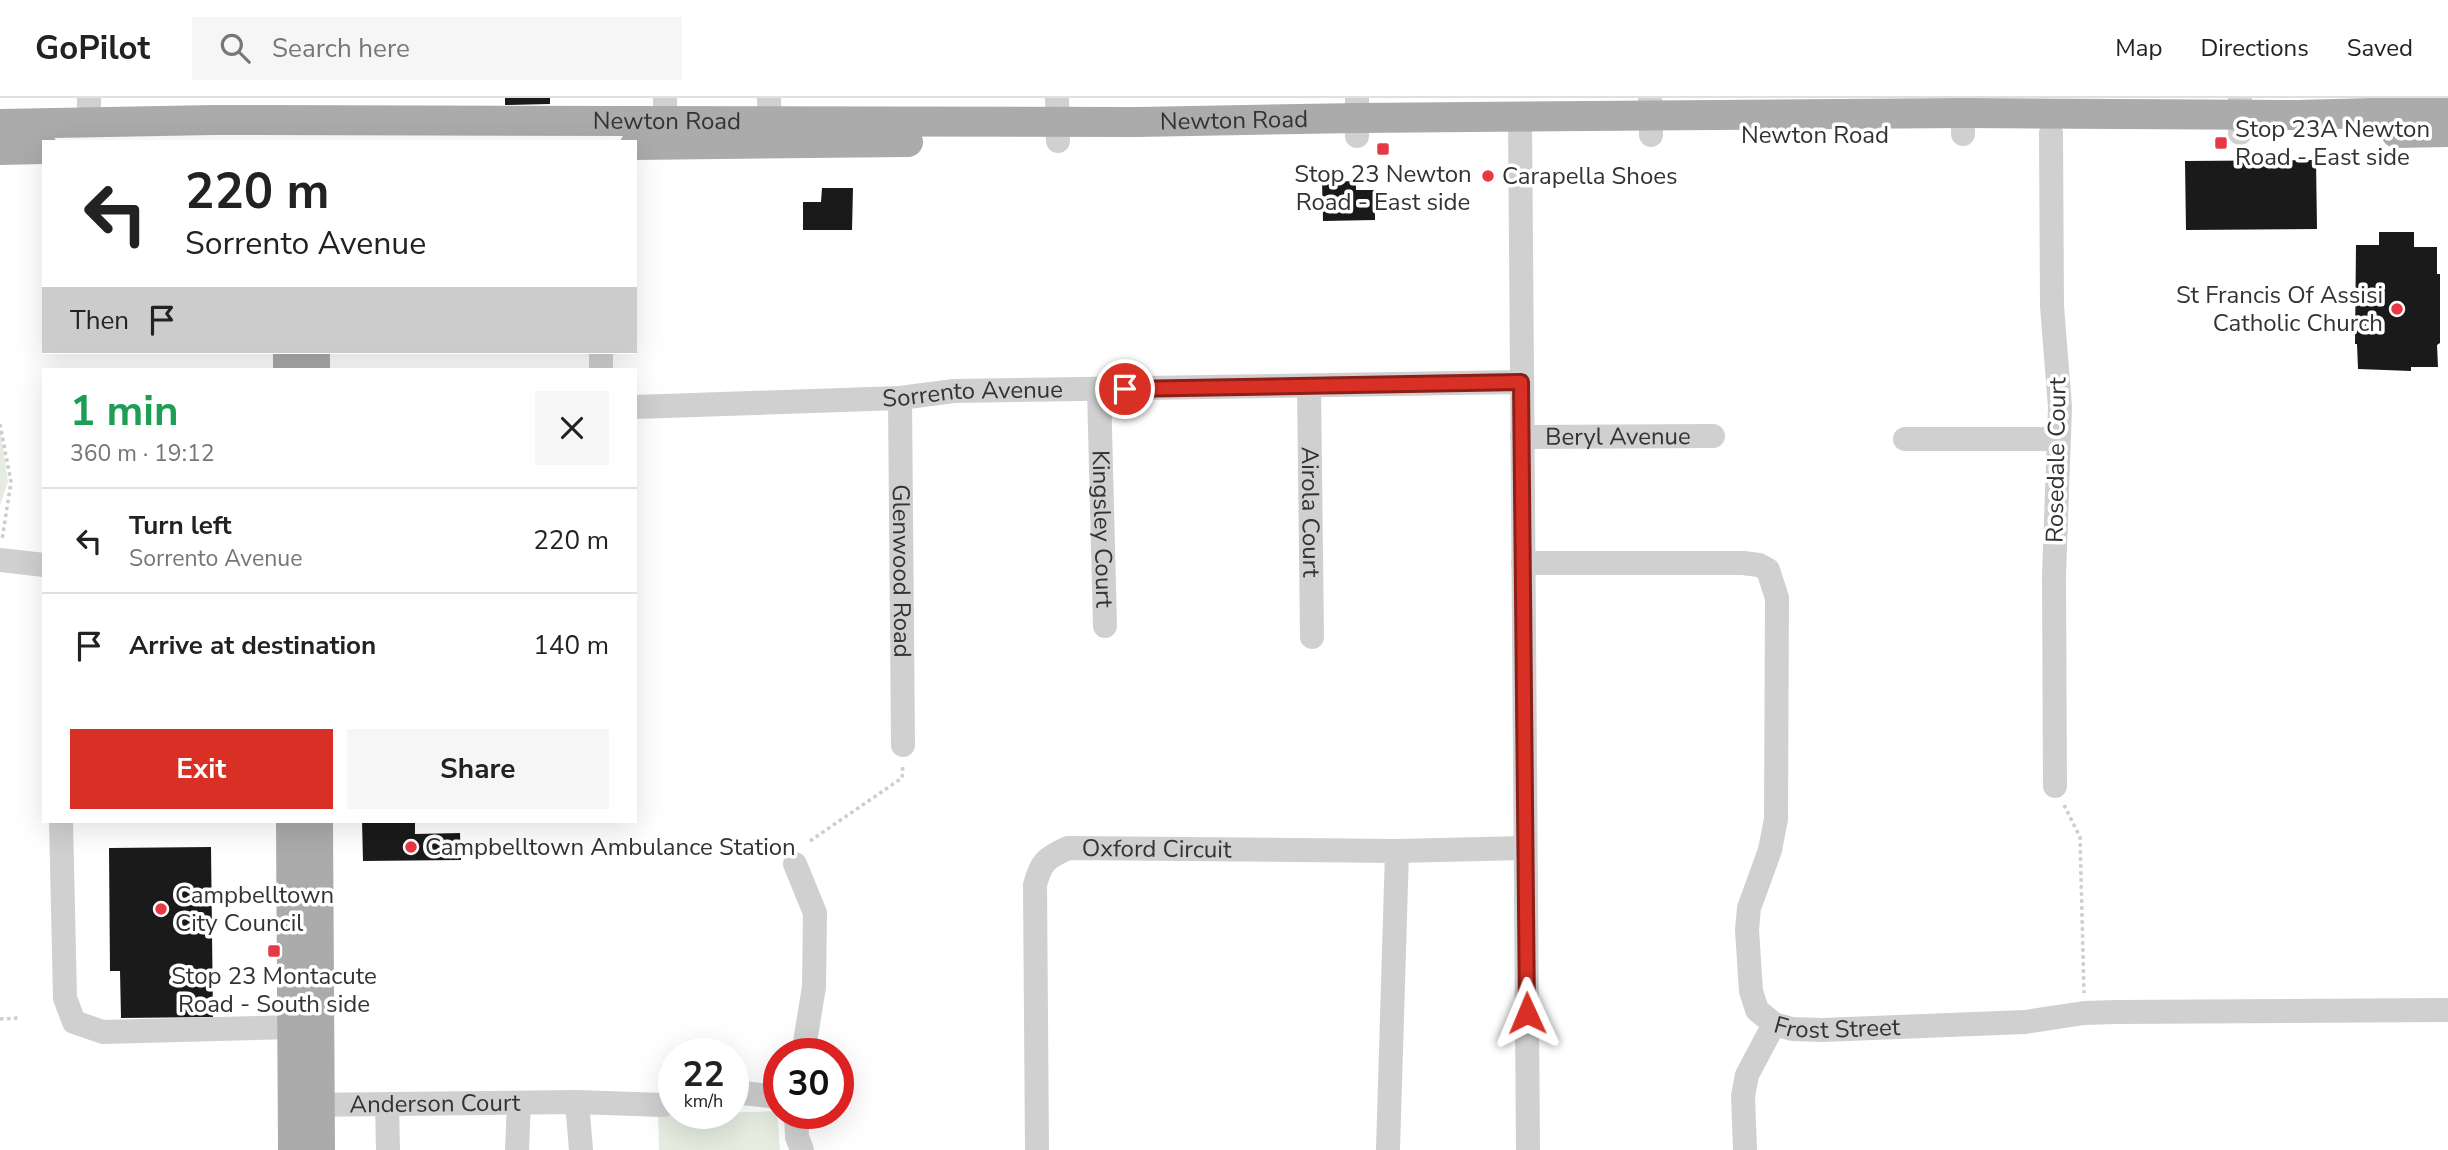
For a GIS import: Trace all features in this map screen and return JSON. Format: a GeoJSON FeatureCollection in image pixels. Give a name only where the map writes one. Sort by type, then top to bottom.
{"type":"FeatureCollection","features":[{"type":"Feature","properties":{"kind":"main road"},"geometry":{"type":"LineString","coordinates":[[214,120],[255,98]]}},
{"type":"Feature","properties":{"kind":"main road"},"geometry":{"type":"LineString","coordinates":[[348,98],[384,121]]}},
{"type":"Feature","properties":{"kind":"main road","name":"Newton Road"},"geometry":{"type":"LineString","coordinates":[[0,124],[89,110],[214,120],[384,121],[598,131],[665,110],[770,121],[1357,117],[1520,127],[1650,117],[2298,115],[2448,111]]}},
{"type":"Feature","properties":{"kind":"main road","name":"Newton Road"},"geometry":{"type":"LineString","coordinates":[[1963,115],[2051,133],[2240,115],[2448,132]]}},
{"type":"Feature","properties":{"kind":"main road","name":"Newton Road"},"geometry":{"type":"LineString","coordinates":[[637,145],[770,121]]}},
{"type":"Feature","properties":{"kind":"main road"},"geometry":{"type":"LineString","coordinates":[[0,149],[42,149]]}},
{"type":"Feature","properties":{"kind":"main road"},"geometry":{"type":"LineString","coordinates":[[291,823],[293,1027],[306,1105],[320,1150]]}},
{"type":"Feature","properties":{"kind":"main road"},"geometry":{"type":"LineString","coordinates":[[293,1150],[306,1105],[318,823]]}},
{"type":"Feature","properties":{"kind":"street"},"geometry":{"type":"LineString","coordinates":[[1520,127],[1528,1150]]}},
{"type":"Feature","properties":{"kind":"street","name":"Rosedale Court"},"geometry":{"type":"LineString","coordinates":[[2051,133],[2052,306],[2060,407],[2054,576],[2055,786]]}},
{"type":"Feature","properties":{"kind":"street","name":"Sorrento Avenue"},"geometry":{"type":"LineString","coordinates":[[637,407],[900,398],[954,391],[1521,382]]}},
{"type":"Feature","properties":{"kind":"street","name":"Airola Court"},"geometry":{"type":"LineString","coordinates":[[1310,386],[1312,637]]}},
{"type":"Feature","properties":{"kind":"street","name":"Kingsley Court"},"geometry":{"type":"LineString","coordinates":[[1099,390],[1105,626]]}},
{"type":"Feature","properties":{"kind":"street","name":"Glenwood Road"},"geometry":{"type":"LineString","coordinates":[[900,398],[904,746]]}},
{"type":"Feature","properties":{"kind":"street","name":"Beryl Avenue"},"geometry":{"type":"LineString","coordinates":[[1522,437],[1713,436]]}},
{"type":"Feature","properties":{"kind":"street"},"geometry":{"type":"LineString","coordinates":[[1905,439],[2058,439]]}},
{"type":"Feature","properties":{"kind":"street"},"geometry":{"type":"LineString","coordinates":[[0,560],[42,565]]}},
{"type":"Feature","properties":{"kind":"street","name":"Frost Street"},"geometry":{"type":"LineString","coordinates":[[1522,564],[1743,562],[1768,570],[1777,598],[1776,819],[1770,850],[1749,908],[1747,930],[1751,991],[1757,1010],[1774,1024],[1792,1029],[1822,1030],[2025,1022],[2084,1013],[2448,1010]]}},
{"type":"Feature","properties":{"kind":"street"},"geometry":{"type":"LineString","coordinates":[[61,823],[65,998],[74,1022],[103,1032],[293,1027]]}},
{"type":"Feature","properties":{"kind":"street","name":"Oxford Circuit"},"geometry":{"type":"LineString","coordinates":[[1037,1150],[1035,885],[1040,866],[1052,855],[1068,848],[1397,851],[1525,848]]}},
{"type":"Feature","properties":{"kind":"street"},"geometry":{"type":"LineString","coordinates":[[1388,1150],[1397,851]]}},
{"type":"Feature","properties":{"kind":"street"},"geometry":{"type":"LineString","coordinates":[[795,864],[814,913],[814,987],[806,1038]]}},
{"type":"Feature","properties":{"kind":"street"},"geometry":{"type":"LineString","coordinates":[[1745,1150],[1743,1096],[1747,1075],[1774,1024]]}},
{"type":"Feature","properties":{"kind":"street"},"geometry":{"type":"LineString","coordinates":[[577,1102],[581,1150]]}},
{"type":"Feature","properties":{"kind":"street","name":"Anderson Court"},"geometry":{"type":"LineString","coordinates":[[306,1105],[577,1102],[658,1105]]}},
{"type":"Feature","properties":{"kind":"street"},"geometry":{"type":"LineString","coordinates":[[517,1150],[519,1103]]}},
{"type":"Feature","properties":{"kind":"street"},"geometry":{"type":"LineString","coordinates":[[387,1104],[388,1150]]}},
{"type":"Feature","properties":{"kind":"street"},"geometry":{"type":"LineString","coordinates":[[797,1129],[802,1150]]}},
{"type":"Feature","properties":{"kind":"path"},"geometry":{"type":"LineString","coordinates":[[0,424],[11,482],[0,551]]}},
{"type":"Feature","properties":{"kind":"path"},"geometry":{"type":"LineString","coordinates":[[810,841],[902,778],[904,746]]}},
{"type":"Feature","properties":{"kind":"path"},"geometry":{"type":"LineString","coordinates":[[2055,786],[2080,837],[2084,1013]]}},
{"type":"Feature","properties":{"kind":"path"},"geometry":{"type":"LineString","coordinates":[[0,1019],[19,1018]]}},
{"type":"Feature","properties":{"kind":"shaded area"},"geometry":{"type":"Polygon","coordinates":[[[0,427],[8,482],[0,505],[0,427]]]}},
{"type":"Feature","properties":{"kind":"shaded area"},"geometry":{"type":"Polygon","coordinates":[[[763,1111],[763,1129],[778,1129],[780,1150],[659,1150],[658,1129],[749,1129],[749,1112],[763,1111]]]}},
{"type":"Feature","properties":{"kind":"building"},"geometry":{"type":"Polygon","coordinates":[[[505,98],[550,98],[550,104],[505,105],[505,98]]]}},
{"type":"Feature","properties":{"kind":"building"},"geometry":{"type":"Polygon","coordinates":[[[2316,160],[2317,229],[2186,230],[2185,161],[2316,160]]]}},
{"type":"Feature","properties":{"kind":"building"},"geometry":{"type":"Polygon","coordinates":[[[1356,181],[1356,190],[1375,190],[1375,220],[1323,221],[1322,182],[1356,181]]]}},
{"type":"Feature","properties":{"kind":"building"},"geometry":{"type":"Polygon","coordinates":[[[822,188],[853,188],[852,230],[803,230],[803,202],[821,202],[822,188]]]}},
{"type":"Feature","properties":{"kind":"building","name":"St Francis Of Assisi Catholic Church"},"geometry":{"type":"Polygon","coordinates":[[[2379,232],[2414,232],[2414,247],[2437,247],[2437,274],[2440,274],[2438,367],[2411,367],[2411,371],[2358,369],[2355,344],[2356,245],[2379,245],[2379,232]]]}},
{"type":"Feature","properties":{"kind":"building","name":"Campbelltown Ambulance Station"},"geometry":{"type":"Polygon","coordinates":[[[362,823],[415,823],[415,834],[460,833],[461,860],[363,861],[362,823]]]}},
{"type":"Feature","properties":{"kind":"building","name":"Campbelltown City Council"},"geometry":{"type":"Polygon","coordinates":[[[211,847],[213,1017],[121,1018],[120,971],[110,971],[109,848],[211,847]]]}},
{"type":"Feature","properties":{"kind":"place","name":"Stop 23A Newton Road - East side"},"geometry":{"type":"Point","coordinates":[2221,143]}},
{"type":"Feature","properties":{"kind":"place","name":"Stop 23 Newton Road - East side"},"geometry":{"type":"Point","coordinates":[1383,149]}},
{"type":"Feature","properties":{"kind":"place","name":"Carapella Shoes"},"geometry":{"type":"Point","coordinates":[1488,176]}},
{"type":"Feature","properties":{"kind":"place","name":"St Francis Of Assisi Catholic Church"},"geometry":{"type":"Point","coordinates":[2397,309]}},
{"type":"Feature","properties":{"kind":"place","name":"Campbelltown Ambulance Station"},"geometry":{"type":"Point","coordinates":[411,847]}},
{"type":"Feature","properties":{"kind":"place","name":"Campbelltown City Council"},"geometry":{"type":"Point","coordinates":[161,909]}},
{"type":"Feature","properties":{"kind":"place","name":"Stop 23 Montacute Road - South side"},"geometry":{"type":"Point","coordinates":[274,951]}},
{"type":"Feature","properties":{"kind":"route"},"geometry":{"type":"LineString","coordinates":[[1125,389],[1521,382],[1527,1013]]}}]}
